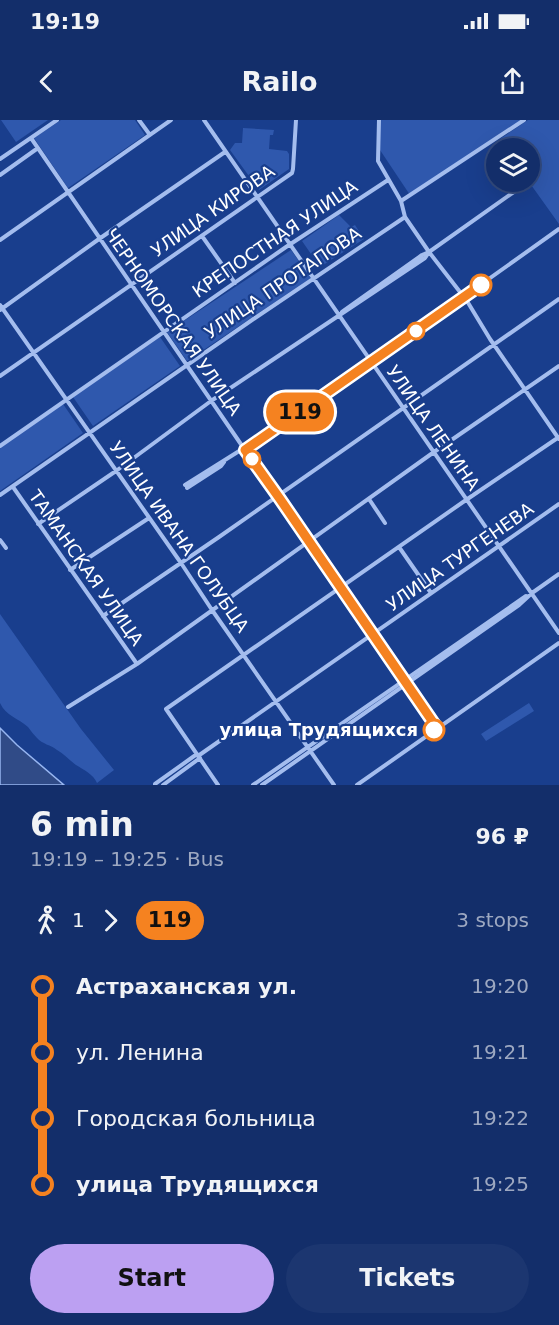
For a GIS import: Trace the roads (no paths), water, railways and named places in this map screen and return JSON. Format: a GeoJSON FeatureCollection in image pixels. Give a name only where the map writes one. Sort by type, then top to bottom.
{"type":"FeatureCollection","features":[{"type":"Feature","properties":{"kind":"street"},"geometry":{"type":"LineString","coordinates":[[0,159],[57,120]]}},
{"type":"Feature","properties":{"kind":"street"},"geometry":{"type":"LineString","coordinates":[[139,120],[150,135]]}},
{"type":"Feature","properties":{"kind":"street"},"geometry":{"type":"LineString","coordinates":[[0,240],[171,120]]}},
{"type":"Feature","properties":{"kind":"street","name":"УЛИЦА ЛЕНИНА"},"geometry":{"type":"LineString","coordinates":[[204,120],[559,633]]}},
{"type":"Feature","properties":{"kind":"street","name":"УЛИЦА КИРОВА"},"geometry":{"type":"LineString","coordinates":[[0,376],[292,173],[296,120]]}},
{"type":"Feature","properties":{"kind":"street"},"geometry":{"type":"LineString","coordinates":[[218,785],[166,709],[559,438],[464,297],[405,217],[401,201],[378,160],[379,120]]}},
{"type":"Feature","properties":{"kind":"street"},"geometry":{"type":"LineString","coordinates":[[401,201],[524,120]]}},
{"type":"Feature","properties":{"kind":"street","name":"ЧЕРНОМОРСКАЯ УЛИЦА"},"geometry":{"type":"LineString","coordinates":[[31,138],[437,728]]}},
{"type":"Feature","properties":{"kind":"street"},"geometry":{"type":"LineString","coordinates":[[0,175],[38,148]]}},
{"type":"Feature","properties":{"kind":"street"},"geometry":{"type":"LineString","coordinates":[[1,308],[225,152]]}},
{"type":"Feature","properties":{"kind":"street","name":"КРЕПОСТНАЯ УЛИЦА"},"geometry":{"type":"LineString","coordinates":[[0,446],[234,283],[388,180]]}},
{"type":"Feature","properties":{"kind":"street"},"geometry":{"type":"LineString","coordinates":[[38,524],[116,471],[211,400],[339,315],[345,308],[514,192]]}},
{"type":"Feature","properties":{"kind":"street","name":"УЛИЦА ПРОТАПОВА"},"geometry":{"type":"LineString","coordinates":[[0,495],[405,217]]}},
{"type":"Feature","properties":{"kind":"street"},"geometry":{"type":"LineString","coordinates":[[186,487],[371,362],[559,229]]}},
{"type":"Feature","properties":{"kind":"street"},"geometry":{"type":"LineString","coordinates":[[202,236],[234,283]]}},
{"type":"Feature","properties":{"kind":"street"},"geometry":{"type":"LineString","coordinates":[[103,616],[559,299]]}},
{"type":"Feature","properties":{"kind":"street","name":"УЛИЦА ИВАНА ГОЛУБЦА"},"geometry":{"type":"LineString","coordinates":[[1,308],[334,785]]}},
{"type":"Feature","properties":{"kind":"street"},"geometry":{"type":"LineString","coordinates":[[68,707],[137,664],[434,452],[559,366]]}},
{"type":"Feature","properties":{"kind":"street","name":"ТАМАНСКАЯ УЛИЦА"},"geometry":{"type":"LineString","coordinates":[[12,487],[137,664]]}},
{"type":"Feature","properties":{"kind":"street"},"geometry":{"type":"LineString","coordinates":[[369,499],[385,523]]}},
{"type":"Feature","properties":{"kind":"street","name":"УЛИЦА ТУРГЕНЕВА"},"geometry":{"type":"LineString","coordinates":[[155,784],[199,756],[559,504]]}},
{"type":"Feature","properties":{"kind":"street"},"geometry":{"type":"LineString","coordinates":[[70,570],[148,518]]}},
{"type":"Feature","properties":{"kind":"street"},"geometry":{"type":"LineString","coordinates":[[0,540],[6,548]]}},
{"type":"Feature","properties":{"kind":"street"},"geometry":{"type":"LineString","coordinates":[[399,547],[431,594]]}},
{"type":"Feature","properties":{"kind":"street"},"geometry":{"type":"LineString","coordinates":[[262,785],[559,574]]}},
{"type":"Feature","properties":{"kind":"street"},"geometry":{"type":"LineString","coordinates":[[357,785],[559,643]]}},
{"type":"Feature","properties":{"kind":"street"},"geometry":{"type":"LineString","coordinates":[[253,785],[310,749]]}},
{"type":"Feature","properties":{"kind":"street","name":"УЛИЦА ТУРГЕНЕВА"},"geometry":{"type":"LineString","coordinates":[[163,785],[199,756]]}},
{"type":"Feature","properties":{"kind":"place","name":"улица Трудящихся"},"geometry":{"type":"Point","coordinates":[434,730]}}]}
